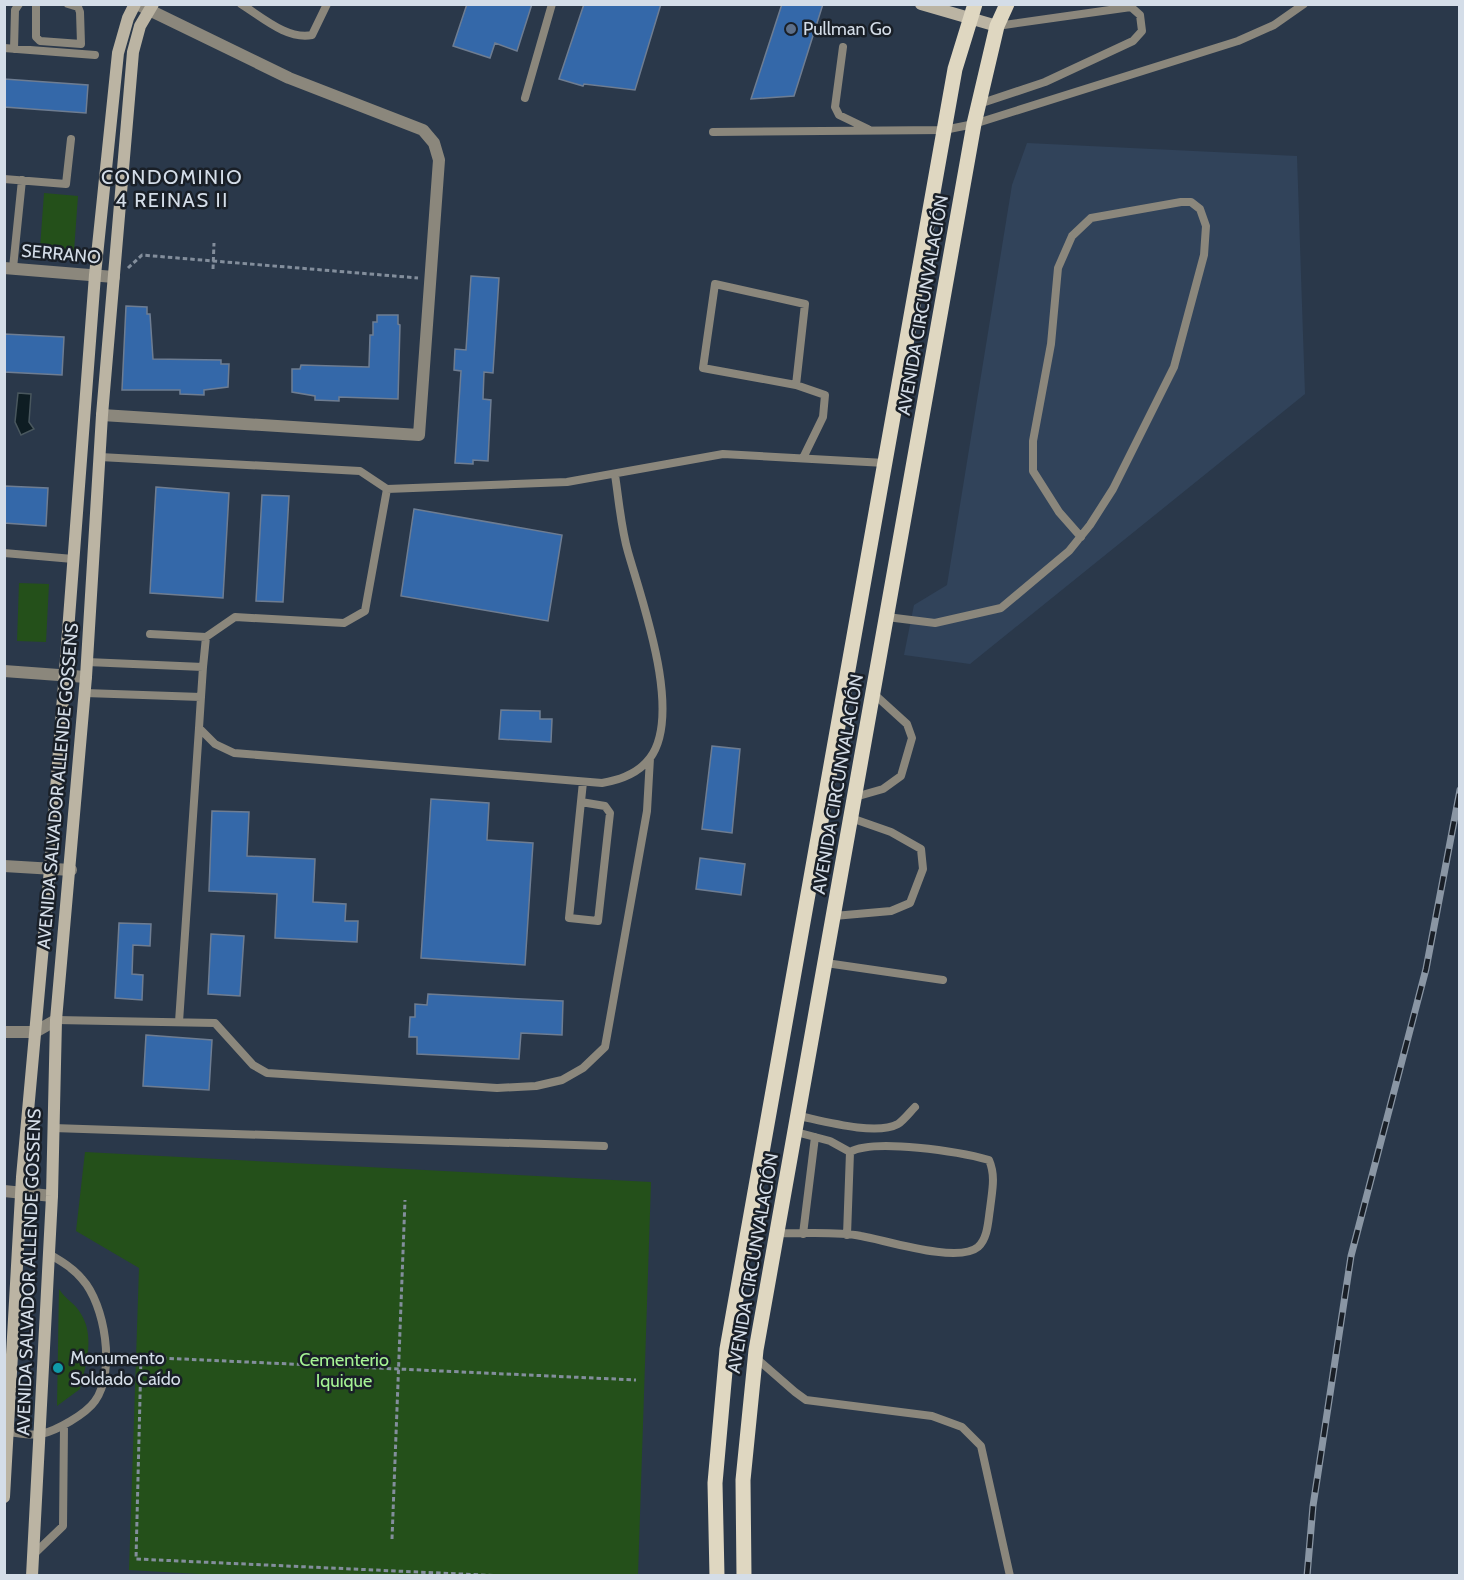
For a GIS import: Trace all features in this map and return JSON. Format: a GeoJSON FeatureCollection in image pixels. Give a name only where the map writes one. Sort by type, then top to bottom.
{"type":"FeatureCollection","features":[{"type":"Feature","properties":{"kind":"main road"},"geometry":{"type":"LineString","coordinates":[[921,4],[969,20],[997,26]]}},
{"type":"Feature","properties":{"kind":"main road","name":"AVENIDA CIRCUNVALACIÓN"},"geometry":{"type":"LineString","coordinates":[[717,1575],[715,1527],[717,1438],[728,1349],[955,69],[975,4]]}},
{"type":"Feature","properties":{"kind":"main road","name":"AVENIDA CIRCUNVALACIÓN"},"geometry":{"type":"LineString","coordinates":[[744,1575],[743,1480],[755,1358],[974,124],[997,26],[1007,4]]}},
{"type":"Feature","properties":{"kind":"main road","name":"AVENIDA SALVADOR ALLENDE GOSSENS"},"geometry":{"type":"LineString","coordinates":[[32,1575],[52,1196],[56,1020],[71,870],[85,693],[102,415],[133,51],[144,6]]}},
{"type":"Feature","properties":{"kind":"main road","name":"AVENIDA SALVADOR ALLENDE GOSSENS"},"geometry":{"type":"LineString","coordinates":[[4,1497],[22,1193],[50,869],[95,275],[118,53],[128,18],[144,6]]}},
{"type":"Feature","properties":{"kind":"street"},"geometry":{"type":"LineString","coordinates":[[102,415],[419,435],[439,160],[434,143],[423,130],[289,78],[144,6]]}},
{"type":"Feature","properties":{"kind":"street","name":"SERRANO"},"geometry":{"type":"LineString","coordinates":[[9,268],[95,275],[114,272]]}},
{"type":"Feature","properties":{"kind":"street"},"geometry":{"type":"LineString","coordinates":[[4,671],[86,677]]}},
{"type":"Feature","properties":{"kind":"street"},"geometry":{"type":"LineString","coordinates":[[4,867],[71,870]]}},
{"type":"Feature","properties":{"kind":"street"},"geometry":{"type":"LineString","coordinates":[[4,1032],[35,1032],[56,1020]]}},
{"type":"Feature","properties":{"kind":"street"},"geometry":{"type":"LineString","coordinates":[[4,1191],[52,1196]]}},
{"type":"Feature","properties":{"kind":"lane"},"geometry":{"type":"LineString","coordinates":[[19,4],[15,10],[9,48],[95,55]]}},
{"type":"Feature","properties":{"kind":"lane"},"geometry":{"type":"LineString","coordinates":[[38,5],[36,38],[40,41],[81,44],[80,12],[78,7],[68,4]]}},
{"type":"Feature","properties":{"kind":"lane"},"geometry":{"type":"LineString","coordinates":[[241,4],[292,35],[303,37],[312,35],[327,4]]}},
{"type":"Feature","properties":{"kind":"lane"},"geometry":{"type":"LineString","coordinates":[[525,98],[552,4]]}},
{"type":"Feature","properties":{"kind":"lane"},"geometry":{"type":"LineString","coordinates":[[713,132],[944,130],[974,124],[1238,41],[1274,25],[1304,4]]}},
{"type":"Feature","properties":{"kind":"lane"},"geometry":{"type":"LineString","coordinates":[[979,104],[1045,82],[1133,40],[1142,31],[1140,15],[1131,7],[997,26]]}},
{"type":"Feature","properties":{"kind":"lane"},"geometry":{"type":"LineString","coordinates":[[843,47],[835,107],[839,115],[872,131]]}},
{"type":"Feature","properties":{"kind":"lane"},"geometry":{"type":"LineString","coordinates":[[4,179],[66,184],[71,140]]}},
{"type":"Feature","properties":{"kind":"lane"},"geometry":{"type":"LineString","coordinates":[[9,268],[22,180]]}},
{"type":"Feature","properties":{"kind":"lane"},"geometry":{"type":"LineString","coordinates":[[887,617],[935,622],[1001,608],[1069,551],[1080,537],[1113,489],[1174,367],[1204,255],[1206,226],[1200,209],[1191,202],[1091,218],[1072,236],[1058,268],[1051,344],[1033,441],[1033,471],[1059,512],[1080,537]]}},
{"type":"Feature","properties":{"kind":"lane"},"geometry":{"type":"LineString","coordinates":[[796,385],[805,304],[715,284],[703,368],[796,385],[825,395],[823,417],[803,458]]}},
{"type":"Feature","properties":{"kind":"lane"},"geometry":{"type":"LineString","coordinates":[[100,457],[360,471],[387,489],[567,482],[723,454],[885,463]]}},
{"type":"Feature","properties":{"kind":"lane"},"geometry":{"type":"LineString","coordinates":[[56,1020],[215,1023],[253,1065],[267,1073],[497,1088],[536,1086],[562,1080],[576,1072],[605,1047],[647,811],[650,758],[660,731],[661,693],[655,642],[627,549],[615,475]]}},
{"type":"Feature","properties":{"kind":"lane"},"geometry":{"type":"LineString","coordinates":[[150,634],[206,637],[235,617],[344,622],[365,611],[387,489]]}},
{"type":"Feature","properties":{"kind":"lane"},"geometry":{"type":"LineString","coordinates":[[4,553],[73,559]]}},
{"type":"Feature","properties":{"kind":"lane"},"geometry":{"type":"LineString","coordinates":[[179,1022],[206,637]]}},
{"type":"Feature","properties":{"kind":"lane"},"geometry":{"type":"LineString","coordinates":[[87,662],[203,668]]}},
{"type":"Feature","properties":{"kind":"lane"},"geometry":{"type":"LineString","coordinates":[[85,693],[201,697]]}},
{"type":"Feature","properties":{"kind":"lane"},"geometry":{"type":"LineString","coordinates":[[855,797],[883,789],[901,776],[912,738],[907,724],[874,694]]}},
{"type":"Feature","properties":{"kind":"lane"},"geometry":{"type":"LineString","coordinates":[[199,728],[215,744],[234,753],[583,782],[602,783],[625,779],[650,758]]}},
{"type":"Feature","properties":{"kind":"lane"},"geometry":{"type":"LineString","coordinates":[[581,802],[605,806],[610,813],[598,921],[568,918],[583,782]]}},
{"type":"Feature","properties":{"kind":"lane"},"geometry":{"type":"LineString","coordinates":[[834,916],[891,911],[910,903],[923,869],[921,849],[891,832],[851,818]]}},
{"type":"Feature","properties":{"kind":"lane"},"geometry":{"type":"LineString","coordinates":[[826,963],[943,980]]}},
{"type":"Feature","properties":{"kind":"lane"},"geometry":{"type":"LineString","coordinates":[[798,1116],[841,1125],[879,1128],[898,1124],[915,1107]]}},
{"type":"Feature","properties":{"kind":"lane"},"geometry":{"type":"LineString","coordinates":[[53,1128],[604,1146]]}},
{"type":"Feature","properties":{"kind":"lane"},"geometry":{"type":"LineString","coordinates":[[796,1132],[830,1141],[850,1152]]}},
{"type":"Feature","properties":{"kind":"lane"},"geometry":{"type":"LineString","coordinates":[[803,1234],[815,1137]]}},
{"type":"Feature","properties":{"kind":"lane"},"geometry":{"type":"LineString","coordinates":[[778,1233],[859,1235],[912,1248],[968,1252],[978,1247],[987,1230],[994,1172],[989,1160],[965,1153],[866,1145],[850,1152]]}},
{"type":"Feature","properties":{"kind":"lane"},"geometry":{"type":"LineString","coordinates":[[847,1235],[850,1152]]}},
{"type":"Feature","properties":{"kind":"lane"},"geometry":{"type":"LineString","coordinates":[[8,1432],[40,1434],[64,1426],[95,1401],[106,1367],[104,1329],[94,1298],[83,1279],[49,1254]]}},
{"type":"Feature","properties":{"kind":"lane"},"geometry":{"type":"LineString","coordinates":[[755,1358],[807,1400],[932,1416],[962,1427],[981,1446],[1010,1575]]}},
{"type":"Feature","properties":{"kind":"lane"},"geometry":{"type":"LineString","coordinates":[[33,1554],[63,1526],[64,1426]]}},
{"type":"Feature","properties":{"kind":"path"},"geometry":{"type":"LineString","coordinates":[[213,269],[214,243]]}},
{"type":"Feature","properties":{"kind":"path"},"geometry":{"type":"LineString","coordinates":[[114,272],[131,268],[142,255],[431,280]]}},
{"type":"Feature","properties":{"kind":"path"},"geometry":{"type":"LineString","coordinates":[[392,1539],[405,1200]]}},
{"type":"Feature","properties":{"kind":"path"},"geometry":{"type":"LineString","coordinates":[[106,1355],[636,1380]]}},
{"type":"Feature","properties":{"kind":"path"},"geometry":{"type":"LineString","coordinates":[[141,1357],[136,1559],[504,1575]]}},
{"type":"Feature","properties":{"kind":"shaded area"},"geometry":{"type":"Polygon","coordinates":[[[1027,143],[1297,156],[1305,394],[970,664],[904,655],[914,605],[947,585],[1012,185],[1027,143]]]}},
{"type":"Feature","properties":{"kind":"shaded area"},"geometry":{"type":"Polygon","coordinates":[[[18,393],[31,394],[29,422],[34,429],[21,435],[15,422],[18,393]]]}},
{"type":"Feature","properties":{"kind":"green space"},"geometry":{"type":"Polygon","coordinates":[[[44,193],[78,196],[74,251],[40,248],[44,193]]]}},
{"type":"Feature","properties":{"kind":"green space"},"geometry":{"type":"Polygon","coordinates":[[[19,583],[49,584],[46,642],[17,641],[19,583]]]}},
{"type":"Feature","properties":{"kind":"green space","name":"Cementerio Iquique"},"geometry":{"type":"Polygon","coordinates":[[[85,1152],[651,1182],[638,1575],[234,1576],[129,1570],[139,1268],[76,1231],[85,1152]]]}},
{"type":"Feature","properties":{"kind":"green space"},"geometry":{"type":"Polygon","coordinates":[[[59,1289],[81,1314],[88,1332],[88,1351],[80,1389],[57,1406],[59,1289]]]}},
{"type":"Feature","properties":{"kind":"building"},"geometry":{"type":"Polygon","coordinates":[[[467,4],[532,4],[517,51],[495,43],[490,58],[453,46],[467,4]]]}},
{"type":"Feature","properties":{"kind":"building"},"geometry":{"type":"Polygon","coordinates":[[[584,4],[661,4],[635,90],[584,84],[583,86],[559,79],[584,4]]]}},
{"type":"Feature","properties":{"kind":"building"},"geometry":{"type":"Polygon","coordinates":[[[782,4],[823,4],[794,96],[751,99],[782,4]]]}},
{"type":"Feature","properties":{"kind":"building"},"geometry":{"type":"Polygon","coordinates":[[[4,79],[88,85],[86,113],[4,107],[4,79]]]}},
{"type":"Feature","properties":{"kind":"building"},"geometry":{"type":"Polygon","coordinates":[[[471,276],[499,278],[493,373],[484,372],[483,399],[491,400],[488,461],[473,460],[473,464],[455,463],[461,371],[454,370],[455,349],[466,350],[471,276]]]}},
{"type":"Feature","properties":{"kind":"building"},"geometry":{"type":"Polygon","coordinates":[[[126,306],[147,307],[147,314],[150,314],[153,359],[221,360],[221,364],[229,364],[228,387],[204,390],[204,395],[180,394],[180,390],[122,390],[126,306]]]}},
{"type":"Feature","properties":{"kind":"building"},"geometry":{"type":"Polygon","coordinates":[[[377,315],[398,315],[400,325],[398,399],[339,397],[339,401],[315,400],[315,396],[292,392],[292,369],[300,369],[301,365],[369,367],[370,335],[373,335],[373,322],[377,322],[377,315]]]}},
{"type":"Feature","properties":{"kind":"building"},"geometry":{"type":"Polygon","coordinates":[[[4,334],[64,337],[62,375],[4,372],[4,334]]]}},
{"type":"Feature","properties":{"kind":"building"},"geometry":{"type":"Polygon","coordinates":[[[4,486],[48,488],[46,526],[4,523],[4,486]]]}},
{"type":"Feature","properties":{"kind":"building"},"geometry":{"type":"Polygon","coordinates":[[[156,487],[229,493],[223,598],[150,593],[156,487]]]}},
{"type":"Feature","properties":{"kind":"building"},"geometry":{"type":"Polygon","coordinates":[[[262,495],[289,496],[283,602],[256,601],[262,495]]]}},
{"type":"Feature","properties":{"kind":"building"},"geometry":{"type":"Polygon","coordinates":[[[414,509],[562,535],[548,621],[401,596],[414,509]]]}},
{"type":"Feature","properties":{"kind":"building"},"geometry":{"type":"Polygon","coordinates":[[[501,710],[540,711],[540,719],[552,719],[551,742],[499,739],[501,710]]]}},
{"type":"Feature","properties":{"kind":"building"},"geometry":{"type":"Polygon","coordinates":[[[712,746],[740,749],[732,833],[702,829],[712,746]]]}},
{"type":"Feature","properties":{"kind":"building"},"geometry":{"type":"Polygon","coordinates":[[[431,799],[489,803],[487,840],[533,843],[525,965],[421,958],[431,799]]]}},
{"type":"Feature","properties":{"kind":"building"},"geometry":{"type":"Polygon","coordinates":[[[212,811],[249,812],[247,856],[315,859],[313,902],[346,904],[345,921],[358,921],[357,942],[275,938],[277,894],[209,891],[212,811]]]}},
{"type":"Feature","properties":{"kind":"building"},"geometry":{"type":"Polygon","coordinates":[[[700,858],[745,864],[741,895],[696,889],[700,858]]]}},
{"type":"Feature","properties":{"kind":"building"},"geometry":{"type":"Polygon","coordinates":[[[119,923],[151,924],[150,946],[133,945],[132,974],[143,975],[142,1000],[115,998],[119,923]]]}},
{"type":"Feature","properties":{"kind":"building"},"geometry":{"type":"Polygon","coordinates":[[[211,934],[244,936],[240,996],[208,994],[211,934]]]}},
{"type":"Feature","properties":{"kind":"building"},"geometry":{"type":"Polygon","coordinates":[[[428,994],[563,1001],[562,1035],[521,1033],[519,1059],[417,1054],[417,1037],[409,1037],[410,1017],[415,1017],[415,1004],[427,1005],[428,994]]]}},
{"type":"Feature","properties":{"kind":"building"},"geometry":{"type":"Polygon","coordinates":[[[146,1035],[212,1040],[209,1090],[143,1086],[146,1035]]]}},
{"type":"Feature","properties":{"kind":"railway"},"geometry":{"type":"LineString","coordinates":[[1307,1576],[1313,1506],[1351,1256],[1426,969],[1460,790]]}},
{"type":"Feature","properties":{"kind":"place","name":"Pullman Go"},"geometry":{"type":"Point","coordinates":[791,29]}},
{"type":"Feature","properties":{"kind":"place","name":"Monumento Soldado Caído"},"geometry":{"type":"Point","coordinates":[58,1368]}},
{"type":"Feature","properties":{"kind":"district","name":"CONDOMINIO 4 REINAS II"},"geometry":{"type":"Point","coordinates":[172,188]}}]}
